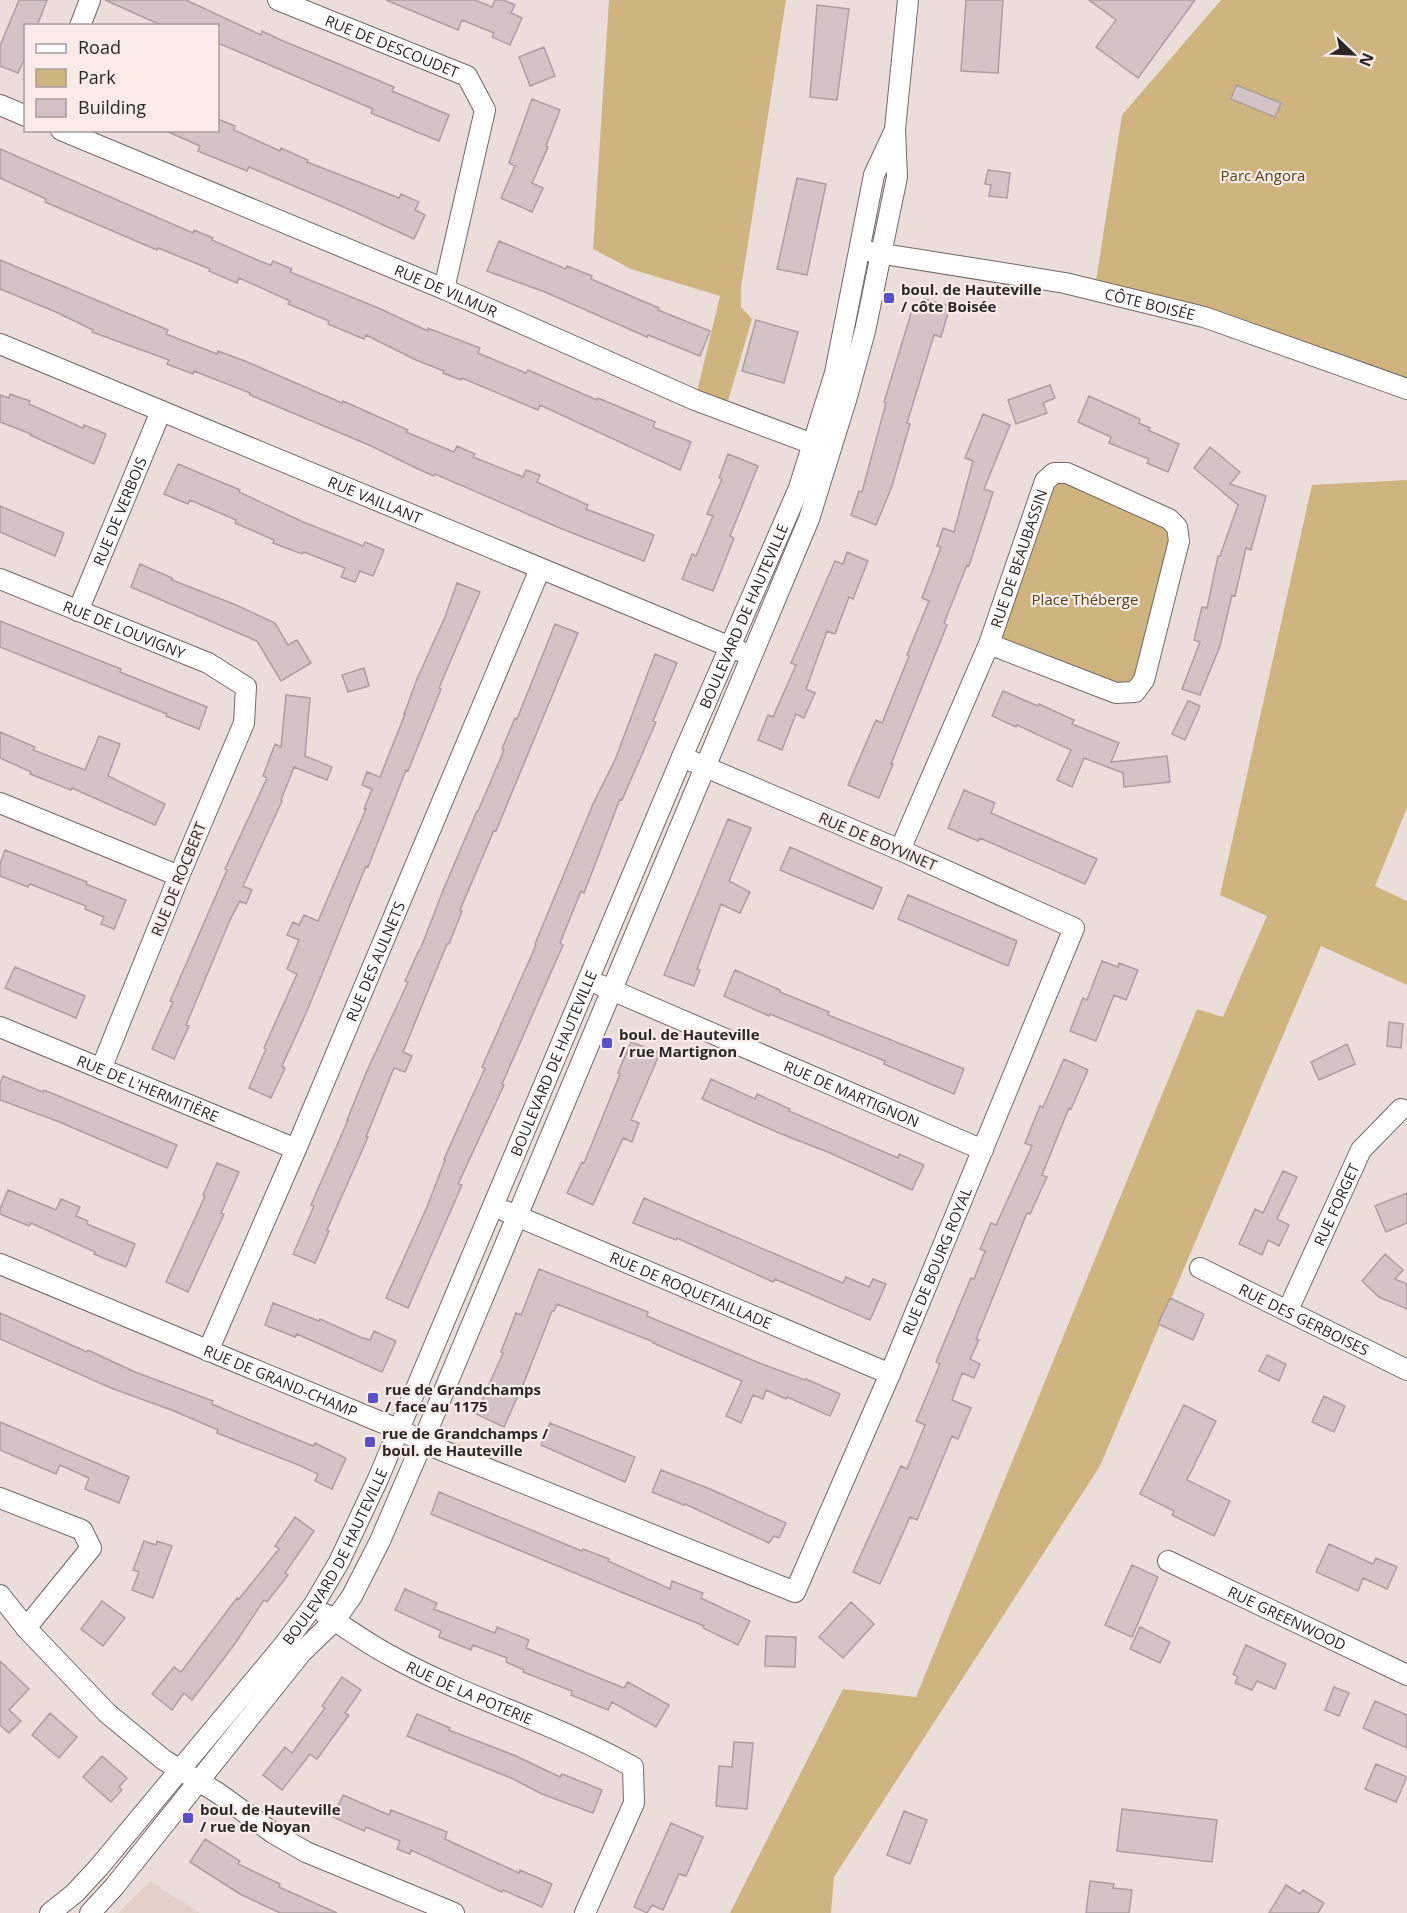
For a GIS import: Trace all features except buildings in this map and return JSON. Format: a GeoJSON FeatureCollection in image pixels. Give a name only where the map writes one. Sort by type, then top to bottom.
{"type":"FeatureCollection","features":[{"type":"Feature","properties":{"kind":"street"},"geometry":{"type":"LineString","coordinates":[[81,24],[90,0]]}},
{"type":"Feature","properties":{"kind":"street","name":"RUE DE DESCOUDET"},"geometry":{"type":"LineString","coordinates":[[278,0],[468,76],[486,110],[444,290]]}},
{"type":"Feature","properties":{"kind":"street","name":"BOULEVARD DE HAUTEVILLE"},"geometry":{"type":"LineString","coordinates":[[50,1913],[75,1893],[99,1867],[283,1646],[313,1606],[339,1562],[400,1431],[729,646],[799,488],[822,448],[861,342],[897,177],[895,129],[908,0]]}},
{"type":"Feature","properties":{"kind":"street"},"geometry":{"type":"LineString","coordinates":[[0,105],[24,115]]}},
{"type":"Feature","properties":{"kind":"street","name":"BOULEVARD DE HAUTEVILLE"},"geometry":{"type":"LineString","coordinates":[[90,1913],[114,1887],[197,1780],[302,1652],[335,1620],[352,1596],[380,1541],[808,519],[874,175],[895,129]]}},
{"type":"Feature","properties":{"kind":"street","name":"RUE DE VILMUR"},"geometry":{"type":"LineString","coordinates":[[66,132],[444,290],[695,400],[822,448]]}},
{"type":"Feature","properties":{"kind":"street","name":"CÔTE BOISÉE"},"geometry":{"type":"LineString","coordinates":[[859,250],[1076,285],[1204,317],[1407,389]]}},
{"type":"Feature","properties":{"kind":"street","name":"RUE VAILLANT"},"geometry":{"type":"LineString","coordinates":[[0,344],[751,655]]}},
{"type":"Feature","properties":{"kind":"street","name":"RUE DE VERBOIS"},"geometry":{"type":"LineString","coordinates":[[78,611],[161,411]]}},
{"type":"Feature","properties":{"kind":"street","name":"RUE DE BEAUBASSIN"},"geometry":{"type":"LineString","coordinates":[[900,850],[989,644],[1045,481],[1054,473],[1067,473],[1169,519],[1177,527],[1179,541],[1144,680],[1135,692],[1116,693],[989,644]]}},
{"type":"Feature","properties":{"kind":"street","name":"RUE DES AULNETS"},"geometry":{"type":"LineString","coordinates":[[208,1351],[296,1149],[540,569]]}},
{"type":"Feature","properties":{"kind":"street","name":"RUE DE LOUVIGNY"},"geometry":{"type":"LineString","coordinates":[[0,579],[208,663],[246,687]]}},
{"type":"Feature","properties":{"kind":"street","name":"RUE DE ROCBERT"},"geometry":{"type":"LineString","coordinates":[[101,1070],[179,876],[244,723],[246,687]]}},
{"type":"Feature","properties":{"kind":"street","name":"RUE DE BOYVINET"},"geometry":{"type":"LineString","coordinates":[[682,757],[900,850],[1074,928]]}},
{"type":"Feature","properties":{"kind":"street"},"geometry":{"type":"LineString","coordinates":[[0,802],[179,876]]}},
{"type":"Feature","properties":{"kind":"street","name":"RUE DE BOURG ROYAL"},"geometry":{"type":"LineString","coordinates":[[795,1592],[890,1374],[1074,928]]}},
{"type":"Feature","properties":{"kind":"street","name":"RUE DE MARTIGNON"},"geometry":{"type":"LineString","coordinates":[[589,981],[984,1150]]}},
{"type":"Feature","properties":{"kind":"street","name":"RUE DE L'HERMITIÈRE"},"geometry":{"type":"LineString","coordinates":[[0,1027],[296,1149]]}},
{"type":"Feature","properties":{"kind":"street","name":"RUE FORGET"},"geometry":{"type":"LineString","coordinates":[[1288,1310],[1361,1150],[1401,1109]]}},
{"type":"Feature","properties":{"kind":"street","name":"RUE DE ROQUETAILLADE"},"geometry":{"type":"LineString","coordinates":[[494,1206],[890,1374]]}},
{"type":"Feature","properties":{"kind":"street","name":"RUE DE GRAND-CHAMP"},"geometry":{"type":"LineString","coordinates":[[0,1264],[436,1448],[795,1592]]}},
{"type":"Feature","properties":{"kind":"street","name":"RUE DES GERBOISES"},"geometry":{"type":"LineString","coordinates":[[1200,1268],[1407,1370]]}},
{"type":"Feature","properties":{"kind":"street"},"geometry":{"type":"LineString","coordinates":[[0,1498],[82,1530],[91,1548],[26,1628]]}},
{"type":"Feature","properties":{"kind":"street","name":"RUE GREENWOOD"},"geometry":{"type":"LineString","coordinates":[[1168,1562],[1407,1674]]}},
{"type":"Feature","properties":{"kind":"street"},"geometry":{"type":"LineString","coordinates":[[0,1595],[26,1628],[107,1713],[179,1770],[306,1852],[454,1913]]}},
{"type":"Feature","properties":{"kind":"street","name":"RUE DE LA POTERIE"},"geometry":{"type":"LineString","coordinates":[[313,1606],[389,1656],[432,1677],[603,1750],[633,1767],[634,1803],[585,1913]]}},
{"type":"Feature","properties":{"kind":"shaded area"},"geometry":{"type":"Polygon","coordinates":[[[150,1881],[200,1913],[118,1913],[150,1881]]]}},
{"type":"Feature","properties":{"kind":"green space"},"geometry":{"type":"Polygon","coordinates":[[[609,0],[786,0],[741,288],[741,307],[752,319],[725,411],[695,400],[720,296],[631,269],[593,249],[609,0]]]}},
{"type":"Feature","properties":{"kind":"green space","name":"Parc Angora"},"geometry":{"type":"Polygon","coordinates":[[[1221,0],[1407,0],[1407,380],[1096,281],[1122,115],[1221,0]]]}},
{"type":"Feature","properties":{"kind":"green space","name":"Place Théberge"},"geometry":{"type":"Polygon","coordinates":[[[1054,473],[1177,527],[1135,692],[989,644],[1054,473]]]}},
{"type":"Feature","properties":{"kind":"green space"},"geometry":{"type":"Polygon","coordinates":[[[1407,480],[1407,808],[1375,886],[1407,901],[1407,985],[1321,946],[1100,1466],[834,1877],[831,1913],[730,1913],[843,1689],[916,1697],[1197,1009],[1223,1017],[1267,916],[1220,895],[1312,485],[1407,480]]]}},
{"type":"Feature","properties":{"kind":"place","name":"boul. de Hauteville / côte Boisée"},"geometry":{"type":"Point","coordinates":[889,298]}},
{"type":"Feature","properties":{"kind":"place","name":"boul. de Hauteville / rue Martignon"},"geometry":{"type":"Point","coordinates":[607,1043]}},
{"type":"Feature","properties":{"kind":"place","name":"rue de Grandchamps / face au 1175"},"geometry":{"type":"Point","coordinates":[373,1398]}},
{"type":"Feature","properties":{"kind":"place","name":"rue de Grandchamps / boul. de Hauteville"},"geometry":{"type":"Point","coordinates":[370,1442]}},
{"type":"Feature","properties":{"kind":"place","name":"boul. de Hauteville / rue de Noyan"},"geometry":{"type":"Point","coordinates":[188,1818]}}]}
